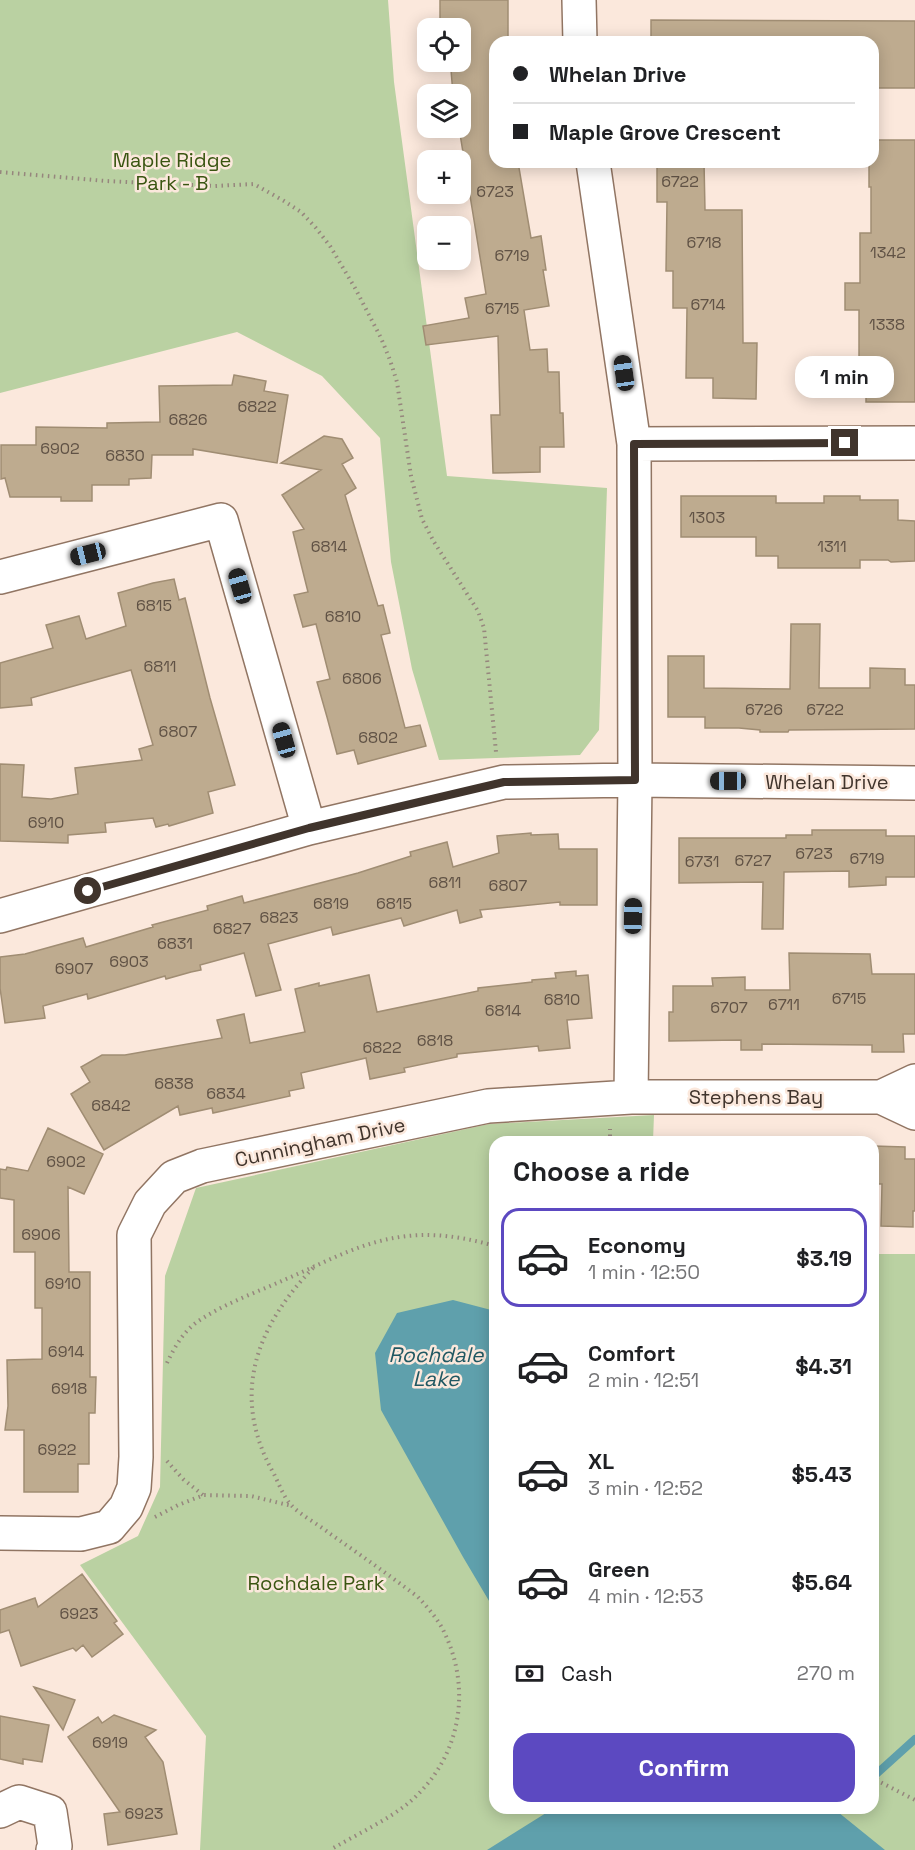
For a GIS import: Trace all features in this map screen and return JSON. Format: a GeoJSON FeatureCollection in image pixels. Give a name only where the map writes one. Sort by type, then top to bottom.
{"type":"FeatureCollection","features":[{"type":"Feature","properties":{"kind":"street"},"geometry":{"type":"LineString","coordinates":[[579,0],[580,36]]}},
{"type":"Feature","properties":{"kind":"street"},"geometry":{"type":"LineString","coordinates":[[594,168],[634,444],[635,780],[631,1096]]}},
{"type":"Feature","properties":{"kind":"street"},"geometry":{"type":"LineString","coordinates":[[634,444],[915,443]]}},
{"type":"Feature","properties":{"kind":"street"},"geometry":{"type":"LineString","coordinates":[[0,577],[221,520],[309,828]]}},
{"type":"Feature","properties":{"kind":"street","name":"Whelan Drive"},"geometry":{"type":"LineString","coordinates":[[0,916],[309,828],[504,782],[635,780],[915,783]]}},
{"type":"Feature","properties":{"kind":"street","name":"Stephens Bay"},"geometry":{"type":"LineString","coordinates":[[881,1097],[915,1081]]}},
{"type":"Feature","properties":{"kind":"street","name":"Stephens Bay"},"geometry":{"type":"LineString","coordinates":[[631,1096],[881,1097],[915,1113]]}},
{"type":"Feature","properties":{"kind":"street","name":"Cunningham Drive"},"geometry":{"type":"LineString","coordinates":[[0,1533],[81,1534],[110,1527],[126,1507],[134,1488],[136,1457],[134,1235],[150,1203],[174,1177],[202,1166],[488,1106],[631,1096]]}},
{"type":"Feature","properties":{"kind":"street"},"geometry":{"type":"LineString","coordinates":[[0,1811],[19,1802],[50,1812],[55,1846],[53,1850]]}},
{"type":"Feature","properties":{"kind":"path"},"geometry":{"type":"LineString","coordinates":[[0,172],[203,186],[254,184],[285,201],[316,228],[355,288],[390,360],[397,382],[415,498],[422,519],[478,611],[484,628],[496,754],[504,782]]}},
{"type":"Feature","properties":{"kind":"path"},"geometry":{"type":"LineString","coordinates":[[135,1366],[165,1366],[176,1345],[195,1323],[220,1308],[313,1268],[341,1253],[400,1237],[434,1234],[489,1244]]}},
{"type":"Feature","properties":{"kind":"path"},"geometry":{"type":"LineString","coordinates":[[292,1506],[264,1457],[256,1436],[252,1405],[253,1373],[265,1332],[281,1305],[313,1268]]}},
{"type":"Feature","properties":{"kind":"path"},"geometry":{"type":"LineString","coordinates":[[136,1457],[165,1459],[183,1479],[204,1495]]}},
{"type":"Feature","properties":{"kind":"path"},"geometry":{"type":"LineString","coordinates":[[126,1507],[155,1517],[204,1495],[251,1496],[292,1506],[418,1597],[444,1632],[454,1656],[459,1681],[460,1704],[451,1746],[442,1764],[411,1801],[330,1850]]}},
{"type":"Feature","properties":{"kind":"path"},"geometry":{"type":"LineString","coordinates":[[879,1781],[915,1800]]}},
{"type":"Feature","properties":{"kind":"green space","name":"Maple Ridge Park - B"},"geometry":{"type":"Polygon","coordinates":[[[0,0],[388,0],[394,82],[417,253],[417,270],[419,270],[447,476],[607,488],[599,730],[580,755],[439,760],[412,669],[391,562],[380,438],[322,376],[237,332],[0,393],[0,0]]]}},
{"type":"Feature","properties":{"kind":"green space","name":"Rochdale Park"},"geometry":{"type":"Polygon","coordinates":[[[654,1115],[653,1136],[489,1136],[489,1814],[879,1814],[879,1254],[915,1254],[915,1850],[200,1850],[206,1736],[80,1565],[138,1536],[160,1487],[165,1276],[196,1188],[489,1124],[654,1115]]]}},
{"type":"Feature","properties":{"kind":"water","name":"Rochdale Lake"},"geometry":{"type":"Polygon","coordinates":[[[453,1300],[489,1309],[489,1601],[381,1410],[375,1353],[397,1313],[453,1300]]]}},
{"type":"Feature","properties":{"kind":"water"},"geometry":{"type":"Polygon","coordinates":[[[544,1814],[840,1814],[885,1850],[487,1850],[544,1814]]]}},
{"type":"Feature","properties":{"kind":"building"},"geometry":{"type":"Polygon","coordinates":[[[440,0],[508,0],[508,36],[489,36],[489,168],[519,168],[531,238],[541,236],[546,270],[543,270],[549,306],[524,310],[530,350],[547,349],[548,372],[559,372],[564,447],[540,447],[540,472],[493,473],[491,415],[500,415],[498,336],[426,345],[423,326],[469,318],[465,298],[486,294],[471,202],[471,150],[463,150],[461,138],[471,138],[471,84],[452,84],[451,72],[471,72],[471,18],[440,18],[440,0]]]}},
{"type":"Feature","properties":{"kind":"building"},"geometry":{"type":"Polygon","coordinates":[[[651,20],[915,21],[915,88],[879,88],[879,36],[651,36],[651,20]]]}},
{"type":"Feature","properties":{"kind":"building"},"geometry":{"type":"Polygon","coordinates":[[[879,140],[915,140],[915,402],[866,402],[866,391],[854,391],[854,363],[859,363],[859,310],[845,310],[845,283],[860,283],[860,233],[871,233],[871,187],[869,187],[869,168],[879,168],[879,140]]]}},
{"type":"Feature","properties":{"kind":"building"},"geometry":{"type":"Polygon","coordinates":[[[657,168],[704,168],[705,210],[742,210],[743,343],[757,343],[756,399],[713,398],[713,378],[686,378],[687,308],[673,308],[673,271],[666,271],[667,202],[657,202],[657,168]]]}},
{"type":"Feature","properties":{"kind":"building"},"geometry":{"type":"Polygon","coordinates":[[[234,375],[266,381],[264,391],[288,395],[277,463],[193,449],[193,455],[152,455],[151,478],[129,479],[129,485],[92,485],[92,501],[61,501],[61,497],[10,497],[5,478],[1,479],[1,445],[36,445],[36,427],[107,428],[107,423],[160,422],[159,386],[232,385],[234,375]]]}},
{"type":"Feature","properties":{"kind":"building"},"geometry":{"type":"Polygon","coordinates":[[[324,436],[342,439],[353,458],[342,464],[356,488],[345,495],[378,606],[383,605],[390,633],[381,635],[405,728],[420,725],[426,746],[358,764],[354,750],[337,754],[317,682],[330,679],[316,624],[303,627],[294,595],[308,592],[293,532],[304,529],[282,495],[321,470],[281,463],[324,436]]]}},
{"type":"Feature","properties":{"kind":"building"},"geometry":{"type":"Polygon","coordinates":[[[681,496],[776,496],[776,503],[824,503],[824,496],[860,496],[860,500],[898,500],[898,520],[915,521],[915,561],[860,560],[860,568],[778,568],[778,556],[756,556],[756,537],[681,537],[681,496]]]}},
{"type":"Feature","properties":{"kind":"building"},"geometry":{"type":"Polygon","coordinates":[[[174,579],[179,600],[185,598],[235,785],[208,792],[213,813],[169,826],[168,824],[156,827],[153,818],[105,823],[106,832],[68,835],[68,843],[0,841],[0,764],[24,765],[22,797],[51,799],[78,794],[75,768],[142,760],[139,749],[153,745],[131,670],[31,698],[32,705],[0,708],[0,663],[53,648],[46,625],[79,616],[86,639],[126,626],[118,593],[174,579]]]}},
{"type":"Feature","properties":{"kind":"building"},"geometry":{"type":"Polygon","coordinates":[[[791,624],[820,624],[819,688],[870,688],[870,668],[905,669],[905,685],[915,685],[915,729],[760,732],[760,730],[739,728],[705,728],[705,717],[668,717],[668,656],[704,656],[704,688],[790,689],[791,624]]]}},
{"type":"Feature","properties":{"kind":"building"},"geometry":{"type":"Polygon","coordinates":[[[812,830],[886,830],[886,836],[915,836],[915,877],[886,877],[886,885],[849,887],[849,871],[784,872],[783,929],[762,929],[763,882],[679,883],[679,838],[786,838],[786,835],[812,835],[812,830]]]}},
{"type":"Feature","properties":{"kind":"building"},"geometry":{"type":"Polygon","coordinates":[[[531,833],[531,835],[558,834],[559,849],[597,849],[597,905],[560,905],[560,902],[480,910],[482,917],[460,923],[457,910],[404,926],[401,918],[333,935],[331,927],[268,944],[281,990],[256,996],[244,953],[200,965],[201,970],[166,979],[165,976],[88,999],[87,994],[43,1006],[45,1018],[5,1023],[0,988],[0,957],[25,954],[83,938],[86,947],[153,927],[152,925],[208,910],[207,906],[242,896],[244,903],[358,873],[411,856],[410,852],[447,842],[453,867],[499,853],[497,836],[531,833]]]}},
{"type":"Feature","properties":{"kind":"building"},"geometry":{"type":"Polygon","coordinates":[[[789,953],[870,954],[872,974],[915,974],[915,1034],[903,1034],[904,1052],[872,1052],[872,1045],[762,1044],[762,1050],[741,1050],[741,1040],[669,1041],[669,1012],[673,1012],[673,986],[713,986],[712,978],[745,977],[745,990],[790,990],[789,953]]]}},
{"type":"Feature","properties":{"kind":"building"},"geometry":{"type":"Polygon","coordinates":[[[576,971],[576,976],[588,975],[592,1018],[567,1020],[570,1048],[539,1051],[538,1046],[457,1054],[457,1057],[404,1068],[405,1072],[370,1079],[366,1058],[301,1073],[304,1088],[289,1091],[290,1096],[213,1113],[212,1108],[180,1115],[178,1106],[104,1150],[71,1094],[90,1082],[81,1067],[102,1055],[125,1055],[222,1038],[217,1020],[244,1014],[250,1043],[305,1032],[295,989],[319,983],[319,986],[369,975],[377,1012],[478,991],[478,988],[556,978],[555,973],[576,971]]]}},
{"type":"Feature","properties":{"kind":"building"},"geometry":{"type":"Polygon","coordinates":[[[48,1128],[103,1154],[84,1194],[68,1187],[69,1272],[90,1272],[90,1377],[96,1377],[95,1413],[89,1413],[89,1464],[78,1464],[78,1492],[24,1492],[24,1430],[5,1430],[8,1406],[7,1360],[42,1359],[42,1308],[35,1308],[35,1252],[14,1252],[14,1200],[0,1198],[0,1169],[6,1170],[7,1167],[28,1171],[48,1128]]]}},
{"type":"Feature","properties":{"kind":"building"},"geometry":{"type":"Polygon","coordinates":[[[879,1146],[905,1147],[905,1159],[915,1159],[913,1227],[881,1226],[882,1184],[879,1184],[879,1146]]]}},
{"type":"Feature","properties":{"kind":"building"},"geometry":{"type":"Polygon","coordinates":[[[82,1574],[117,1621],[114,1623],[123,1634],[92,1657],[83,1645],[76,1651],[73,1648],[21,1666],[9,1630],[0,1633],[0,1610],[35,1598],[38,1607],[82,1574]]]}},
{"type":"Feature","properties":{"kind":"building"},"geometry":{"type":"Polygon","coordinates":[[[34,1687],[75,1700],[63,1730],[34,1687]]]}},
{"type":"Feature","properties":{"kind":"building"},"geometry":{"type":"Polygon","coordinates":[[[114,1715],[156,1730],[145,1737],[163,1762],[177,1834],[108,1845],[104,1814],[120,1812],[68,1737],[98,1717],[102,1723],[114,1715]]]}},
{"type":"Feature","properties":{"kind":"building"},"geometry":{"type":"Polygon","coordinates":[[[0,1716],[49,1725],[42,1762],[23,1759],[23,1764],[0,1759],[0,1716]]]}},
{"type":"Feature","properties":{"kind":"waterway"},"geometry":{"type":"LineString","coordinates":[[879,1772],[915,1739]]}},
{"type":"Feature","properties":{"kind":"route"},"geometry":{"type":"LineString","coordinates":[[88,891],[309,828],[504,782],[635,780],[634,444],[845,443]]}}]}
